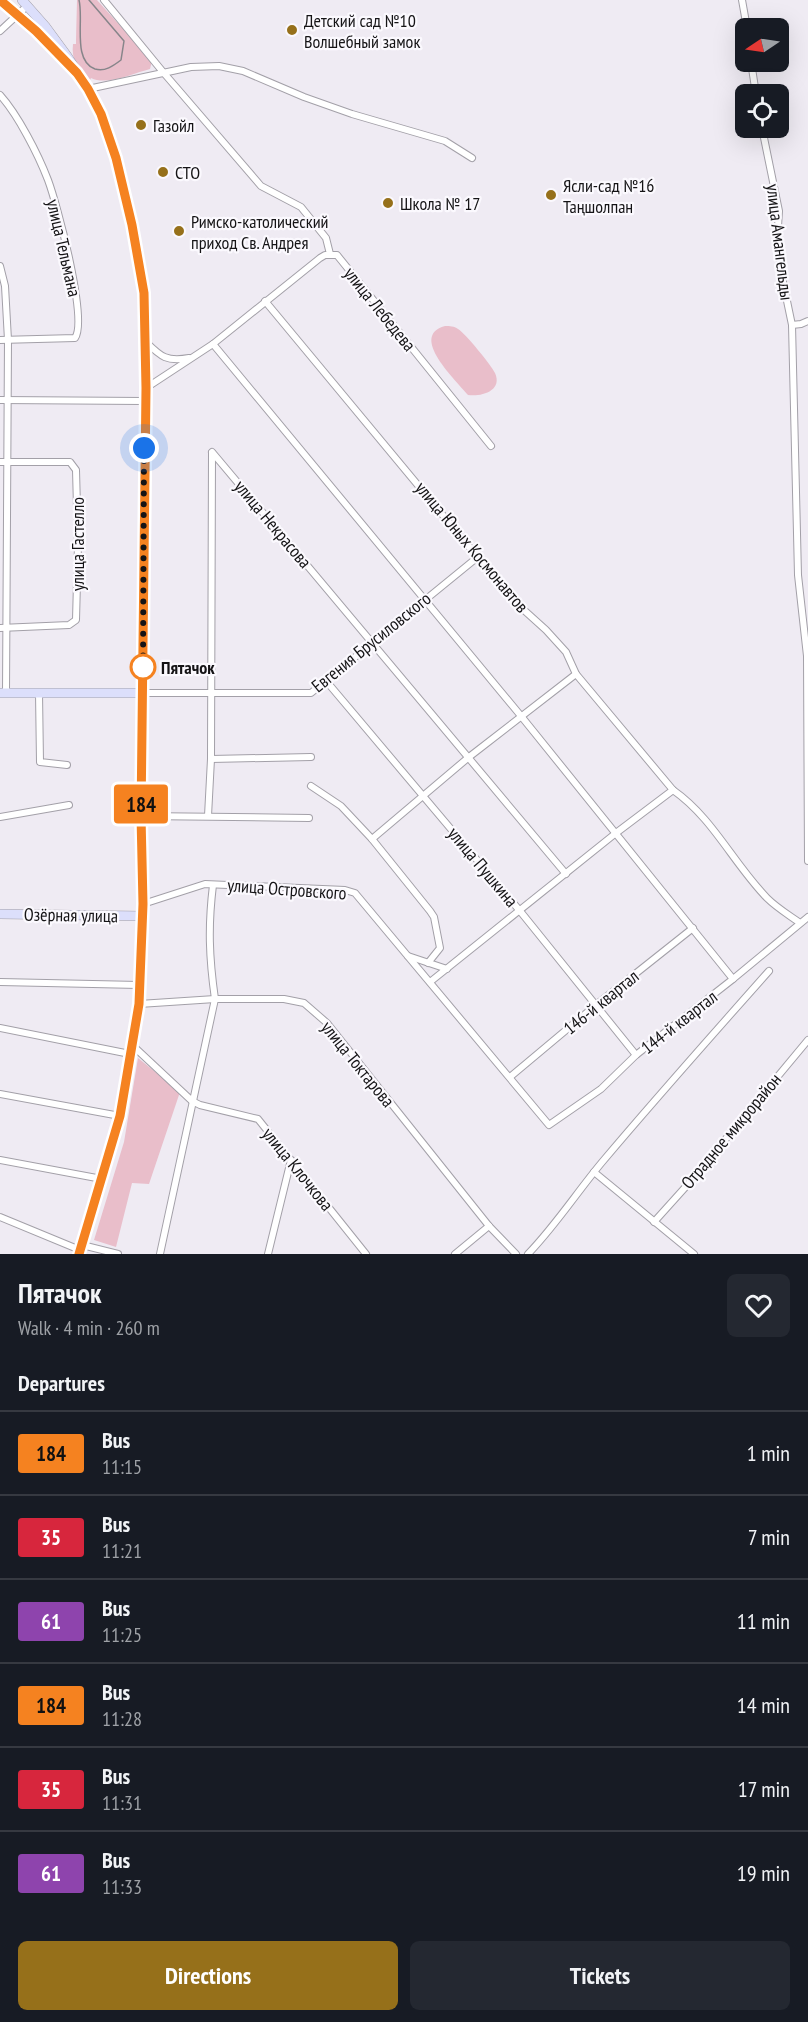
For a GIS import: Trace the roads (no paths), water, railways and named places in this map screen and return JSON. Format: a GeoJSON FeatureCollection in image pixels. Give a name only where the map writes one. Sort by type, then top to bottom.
{"type":"FeatureCollection","features":[{"type":"Feature","properties":{"kind":"main road"},"geometry":{"type":"LineString","coordinates":[[0,0],[77,73]]}},
{"type":"Feature","properties":{"kind":"main road"},"geometry":{"type":"LineString","coordinates":[[24,3],[45,26],[88,89],[101,114],[116,158],[132,225],[144,293],[146,388],[144,400],[141,816],[143,916],[139,1004],[120,1116],[80,1250]]}},
{"type":"Feature","properties":{"kind":"main road","name":"Евгения Брусиловского"},"geometry":{"type":"LineString","coordinates":[[3,693],[143,693]]}},
{"type":"Feature","properties":{"kind":"main road","name":"Озёрная улица"},"geometry":{"type":"LineString","coordinates":[[0,914],[143,916]]}},
{"type":"Feature","properties":{"kind":"street"},"geometry":{"type":"LineString","coordinates":[[104,0],[261,186],[301,207],[326,238],[330,254]]}},
{"type":"Feature","properties":{"kind":"street"},"geometry":{"type":"LineString","coordinates":[[742,0],[745,18]]}},
{"type":"Feature","properties":{"kind":"street"},"geometry":{"type":"LineString","coordinates":[[0,31],[18,15],[24,3]]}},
{"type":"Feature","properties":{"kind":"street"},"geometry":{"type":"LineString","coordinates":[[88,89],[191,66],[219,66],[243,71],[304,97],[445,141],[472,158]]}},
{"type":"Feature","properties":{"kind":"street","name":"улица Тельмана"},"geometry":{"type":"LineString","coordinates":[[0,95],[31,144],[47,178],[72,271],[78,333],[75,338],[4,340]]}},
{"type":"Feature","properties":{"kind":"street","name":"улица Амангельды"},"geometry":{"type":"LineString","coordinates":[[764,138],[779,211],[777,242],[792,325],[798,575],[807,656],[808,861]]}},
{"type":"Feature","properties":{"kind":"street","name":"улица Лебедева"},"geometry":{"type":"LineString","coordinates":[[146,388],[213,344],[320,258],[330,254],[337,255],[491,446]]}},
{"type":"Feature","properties":{"kind":"street"},"geometry":{"type":"LineString","coordinates":[[0,266],[5,286],[3,693]]}},
{"type":"Feature","properties":{"kind":"street","name":"улица Юных Космонавтов"},"geometry":{"type":"LineString","coordinates":[[265,301],[515,602],[566,652],[576,674],[673,790],[689,802],[710,824],[767,898],[800,923]]}},
{"type":"Feature","properties":{"kind":"street"},"geometry":{"type":"LineString","coordinates":[[792,325],[808,321]]}},
{"type":"Feature","properties":{"kind":"street"},"geometry":{"type":"LineString","coordinates":[[145,341],[157,352],[174,360],[192,357]]}},
{"type":"Feature","properties":{"kind":"street"},"geometry":{"type":"LineString","coordinates":[[213,344],[521,716],[733,979]]}},
{"type":"Feature","properties":{"kind":"street"},"geometry":{"type":"LineString","coordinates":[[4,400],[144,400]]}},
{"type":"Feature","properties":{"kind":"street","name":"улица Некрасова"},"geometry":{"type":"LineString","coordinates":[[208,816],[212,759],[210,693],[212,452],[566,874]]}},
{"type":"Feature","properties":{"kind":"street","name":"улица Гастелло"},"geometry":{"type":"LineString","coordinates":[[2,628],[69,625],[76,620],[78,544],[76,470],[70,462],[3,462]]}},
{"type":"Feature","properties":{"kind":"street","name":"Евгения Брусиловского"},"geometry":{"type":"LineString","coordinates":[[143,693],[311,693],[478,556]]}},
{"type":"Feature","properties":{"kind":"street"},"geometry":{"type":"LineString","coordinates":[[372,839],[469,757],[576,674]]}},
{"type":"Feature","properties":{"kind":"street","name":"улица Пушкина"},"geometry":{"type":"LineString","coordinates":[[327,681],[520,911],[636,1055]]}},
{"type":"Feature","properties":{"kind":"street"},"geometry":{"type":"LineString","coordinates":[[39,693],[40,762],[68,765]]}},
{"type":"Feature","properties":{"kind":"street"},"geometry":{"type":"LineString","coordinates":[[212,759],[310,757]]}},
{"type":"Feature","properties":{"kind":"street"},"geometry":{"type":"LineString","coordinates":[[311,786],[340,806],[372,839],[434,917],[440,948],[429,963]]}},
{"type":"Feature","properties":{"kind":"street"},"geometry":{"type":"LineString","coordinates":[[430,982],[673,790]]}},
{"type":"Feature","properties":{"kind":"street"},"geometry":{"type":"LineString","coordinates":[[0,816],[69,805]]}},
{"type":"Feature","properties":{"kind":"street"},"geometry":{"type":"LineString","coordinates":[[141,816],[309,818]]}},
{"type":"Feature","properties":{"kind":"street","name":"улица Островского"},"geometry":{"type":"LineString","coordinates":[[143,904],[205,884],[345,890],[355,893],[549,1125]]}},
{"type":"Feature","properties":{"kind":"street"},"geometry":{"type":"LineString","coordinates":[[160,1254],[215,999],[209,960],[209,919],[213,885]]}},
{"type":"Feature","properties":{"kind":"street","name":"144-й квартал"},"geometry":{"type":"LineString","coordinates":[[549,1125],[601,1089],[636,1055],[808,917]]}},
{"type":"Feature","properties":{"kind":"street","name":"146-й квартал"},"geometry":{"type":"LineString","coordinates":[[510,1077],[693,928]]}},
{"type":"Feature","properties":{"kind":"street"},"geometry":{"type":"LineString","coordinates":[[408,956],[447,969]]}},
{"type":"Feature","properties":{"kind":"street"},"geometry":{"type":"LineString","coordinates":[[528,1254],[549,1233],[594,1172],[669,1082],[769,971]]}},
{"type":"Feature","properties":{"kind":"street"},"geometry":{"type":"LineString","coordinates":[[0,982],[139,985]]}},
{"type":"Feature","properties":{"kind":"street","name":"улица Токтарова"},"geometry":{"type":"LineString","coordinates":[[139,1004],[215,999],[284,999],[304,1003],[327,1023],[489,1226],[516,1254]]}},
{"type":"Feature","properties":{"kind":"street"},"geometry":{"type":"LineString","coordinates":[[0,1028],[131,1049]]}},
{"type":"Feature","properties":{"kind":"street","name":"Отрадное микрорайон"},"geometry":{"type":"LineString","coordinates":[[654,1222],[808,1040]]}},
{"type":"Feature","properties":{"kind":"street","name":"улица Клочкова"},"geometry":{"type":"LineString","coordinates":[[131,1049],[192,1101],[258,1119],[366,1254]]}},
{"type":"Feature","properties":{"kind":"street"},"geometry":{"type":"LineString","coordinates":[[0,1094],[120,1116]]}},
{"type":"Feature","properties":{"kind":"street"},"geometry":{"type":"LineString","coordinates":[[0,1160],[102,1179]]}},
{"type":"Feature","properties":{"kind":"street"},"geometry":{"type":"LineString","coordinates":[[268,1254],[291,1160]]}},
{"type":"Feature","properties":{"kind":"street"},"geometry":{"type":"LineString","coordinates":[[594,1172],[694,1254]]}},
{"type":"Feature","properties":{"kind":"street"},"geometry":{"type":"LineString","coordinates":[[0,1218],[80,1250],[118,1254]]}},
{"type":"Feature","properties":{"kind":"street"},"geometry":{"type":"LineString","coordinates":[[455,1254],[489,1226]]}},
{"type":"Feature","properties":{"kind":"tram line"},"geometry":{"type":"LineString","coordinates":[[79,0],[80,39],[84,58],[88,65],[95,69],[106,69],[121,60],[124,41],[89,0]]}},
{"type":"Feature","properties":{"kind":"place","name":"Детский сад №10 Волшебный замок"},"geometry":{"type":"Point","coordinates":[292,30]}},
{"type":"Feature","properties":{"kind":"place","name":"Газойл"},"geometry":{"type":"Point","coordinates":[141,125]}},
{"type":"Feature","properties":{"kind":"place","name":"СТО"},"geometry":{"type":"Point","coordinates":[163,172]}},
{"type":"Feature","properties":{"kind":"place","name":"Ясли-сад №16 Таңшолпан"},"geometry":{"type":"Point","coordinates":[551,195]}},
{"type":"Feature","properties":{"kind":"place","name":"Школа № 17"},"geometry":{"type":"Point","coordinates":[388,203]}},
{"type":"Feature","properties":{"kind":"place","name":"Римско-католический приход Св. Андрея"},"geometry":{"type":"Point","coordinates":[179,231]}},
{"type":"Feature","properties":{"kind":"place","name":"Пятачок"},"geometry":{"type":"Point","coordinates":[143,667]}}]}
